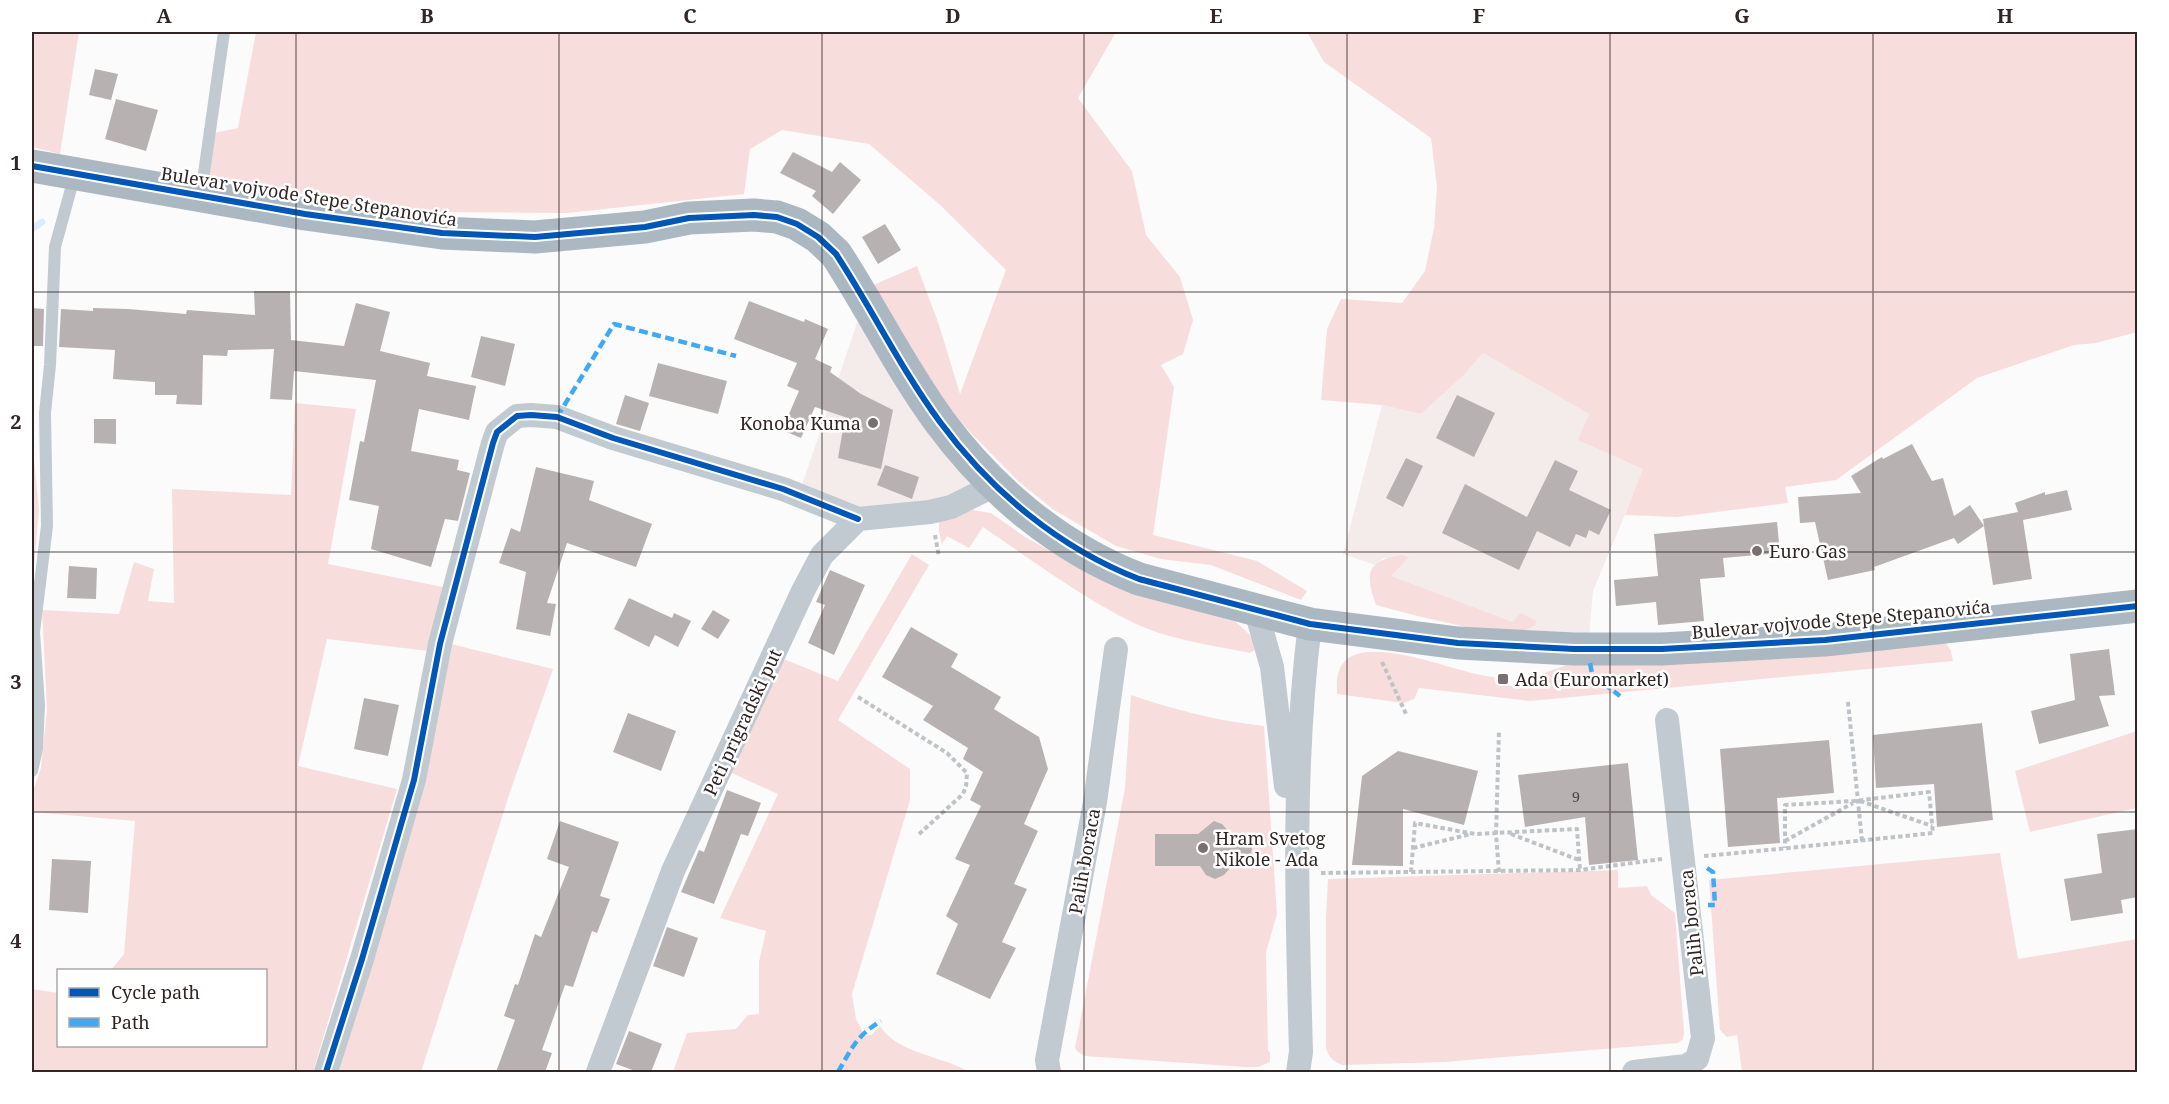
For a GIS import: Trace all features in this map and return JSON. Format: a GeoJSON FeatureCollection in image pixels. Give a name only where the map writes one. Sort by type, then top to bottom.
{"type":"FeatureCollection","features":[{"type":"Feature","properties":{"kind":"main road","name":"Bulevar vojvode Stepe Stepanovića"},"geometry":{"type":"LineString","coordinates":[[32,166],[405,229],[505,237],[596,232],[645,227],[689,218],[727,215],[777,217],[797,224],[818,237],[836,254],[939,420],[962,450],[994,485],[1033,519],[1061,539],[1113,569],[1149,582],[1310,624],[1458,643],[1574,649],[1662,649],[1825,640],[2138,606]]}},
{"type":"Feature","properties":{"kind":"street"},"geometry":{"type":"LineString","coordinates":[[326,1072],[362,959],[414,780],[440,644],[497,432],[517,416],[557,417],[613,438],[783,489],[858,519],[930,512],[951,507],[994,485]]}},
{"type":"Feature","properties":{"kind":"street","name":"Peti prigradski put"},"geometry":{"type":"LineString","coordinates":[[598,1072],[673,871],[802,591],[822,555],[858,519]]}},
{"type":"Feature","properties":{"kind":"street"},"geometry":{"type":"LineString","coordinates":[[1257,611],[1272,667],[1297,875]]}},
{"type":"Feature","properties":{"kind":"street"},"geometry":{"type":"LineString","coordinates":[[1298,1072],[1301,1052],[1297,875],[1300,724],[1310,624]]}},
{"type":"Feature","properties":{"kind":"street","name":"Palih boraca"},"geometry":{"type":"LineString","coordinates":[[1049,1072],[1047,1060],[1095,802],[1116,649]]}},
{"type":"Feature","properties":{"kind":"street","name":"Palih boraca"},"geometry":{"type":"LineString","coordinates":[[1634,1072],[1686,1066],[1697,1059],[1703,1038],[1667,720]]}},
{"type":"Feature","properties":{"kind":"lane"},"geometry":{"type":"LineString","coordinates":[[200,196],[224,32]]}},
{"type":"Feature","properties":{"kind":"lane"},"geometry":{"type":"LineString","coordinates":[[32,771],[37,749],[39,705],[34,632],[47,526],[45,413],[51,365],[55,247],[75,174]]}},
{"type":"Feature","properties":{"kind":"path"},"geometry":{"type":"LineString","coordinates":[[1380,656],[1407,716]]}},
{"type":"Feature","properties":{"kind":"path"},"geometry":{"type":"LineString","coordinates":[[858,698],[947,753],[967,773],[963,794],[917,836]]}},
{"type":"Feature","properties":{"kind":"path"},"geometry":{"type":"LineString","coordinates":[[1848,702],[1862,841]]}},
{"type":"Feature","properties":{"kind":"path"},"geometry":{"type":"LineString","coordinates":[[1499,731],[1496,834],[1499,872]]}},
{"type":"Feature","properties":{"kind":"path"},"geometry":{"type":"LineString","coordinates":[[1701,857],[1933,833],[1929,792],[1857,801],[1785,805],[1785,848]]}},
{"type":"Feature","properties":{"kind":"path"},"geometry":{"type":"LineString","coordinates":[[1785,841],[1857,801],[1932,826]]}},
{"type":"Feature","properties":{"kind":"path"},"geometry":{"type":"LineString","coordinates":[[1411,872],[1415,823],[1475,834],[1578,829],[1580,870]]}},
{"type":"Feature","properties":{"kind":"path"},"geometry":{"type":"LineString","coordinates":[[1508,832],[1579,860]]}},
{"type":"Feature","properties":{"kind":"path"},"geometry":{"type":"LineString","coordinates":[[1413,848],[1475,834]]}},
{"type":"Feature","properties":{"kind":"path"},"geometry":{"type":"LineString","coordinates":[[1321,873],[1580,870],[1670,858]]}},
{"type":"Feature","properties":{"kind":"shaded area"},"geometry":{"type":"Polygon","coordinates":[[[32,32],[79,32],[60,154],[32,147],[32,32]]]}},
{"type":"Feature","properties":{"kind":"shaded area"},"geometry":{"type":"Polygon","coordinates":[[[256,32],[1116,32],[1078,98],[1132,171],[1146,235],[1180,277],[1193,320],[1183,354],[1161,365],[1174,387],[1153,535],[1257,561],[1307,591],[1301,600],[1211,565],[1161,559],[1116,546],[1054,510],[1019,482],[968,430],[914,365],[869,287],[917,266],[939,325],[960,394],[1006,270],[939,204],[869,144],[782,130],[750,149],[744,194],[567,213],[434,212],[202,180],[209,134],[238,128],[256,32]]]}},
{"type":"Feature","properties":{"kind":"shaded area"},"geometry":{"type":"Polygon","coordinates":[[[1307,32],[2137,32],[2137,332],[2096,343],[2074,345],[1977,378],[1836,480],[1785,487],[1788,503],[1677,517],[1625,515],[1643,469],[1578,440],[1589,414],[1483,353],[1464,375],[1421,414],[1382,405],[1321,400],[1327,329],[1341,299],[1402,303],[1425,271],[1434,228],[1437,187],[1431,138],[1324,62],[1307,32]]]}},
{"type":"Feature","properties":{"kind":"shaded area"},"geometry":{"type":"Polygon","coordinates":[[[861,311],[977,487],[937,506],[869,511],[800,491],[861,311]]]}},
{"type":"Feature","properties":{"kind":"shaded area"},"geometry":{"type":"Polygon","coordinates":[[[1483,353],[1589,414],[1579,440],[1644,469],[1593,591],[1589,636],[1522,632],[1513,622],[1390,576],[1408,557],[1383,558],[1375,565],[1343,554],[1382,405],[1421,414],[1464,375],[1483,353]]]}},
{"type":"Feature","properties":{"kind":"shaded area"},"geometry":{"type":"Polygon","coordinates":[[[295,403],[356,409],[328,564],[443,587],[429,651],[327,639],[298,766],[397,789],[313,1072],[32,1072],[32,989],[57,993],[57,1047],[267,1047],[267,969],[112,969],[124,954],[135,821],[32,812],[32,794],[41,768],[47,710],[42,610],[119,614],[134,562],[154,569],[148,601],[174,603],[172,489],[291,495],[295,403]]]}},
{"type":"Feature","properties":{"kind":"shaded area"},"geometry":{"type":"Polygon","coordinates":[[[32,438],[39,510],[32,588],[32,438]]]}},
{"type":"Feature","properties":{"kind":"shaded area"},"geometry":{"type":"Polygon","coordinates":[[[972,510],[991,513],[1025,537],[1112,585],[1236,622],[1250,635],[1256,649],[1250,653],[1191,641],[1162,634],[1134,623],[1076,590],[983,527],[969,548],[947,536],[942,544],[939,521],[972,510]]]}},
{"type":"Feature","properties":{"kind":"shaded area"},"geometry":{"type":"Polygon","coordinates":[[[912,554],[929,565],[838,720],[910,769],[910,800],[852,994],[856,1019],[865,1036],[871,1035],[880,1026],[898,1043],[909,1049],[969,1072],[673,1072],[687,1033],[736,1029],[748,1015],[759,1014],[759,962],[766,931],[720,918],[778,794],[723,769],[781,658],[838,681],[912,554]]]}},
{"type":"Feature","properties":{"kind":"shaded area"},"geometry":{"type":"Polygon","coordinates":[[[1401,555],[1409,557],[1391,576],[1513,622],[1520,613],[1536,621],[1535,625],[1520,634],[1466,627],[1376,605],[1370,585],[1371,571],[1381,561],[1401,555]]]}},
{"type":"Feature","properties":{"kind":"shaded area"},"geometry":{"type":"Polygon","coordinates":[[[1944,640],[1951,651],[1953,661],[1530,701],[1419,688],[1414,699],[1404,703],[1337,694],[1339,671],[1349,658],[1365,652],[1386,652],[1410,656],[1478,675],[1494,677],[1496,685],[1515,686],[1516,679],[1533,677],[1572,663],[1944,640]]]}},
{"type":"Feature","properties":{"kind":"shaded area"},"geometry":{"type":"Polygon","coordinates":[[[451,644],[553,669],[510,792],[421,1072],[339,1072],[425,785],[451,644]]]}},
{"type":"Feature","properties":{"kind":"shaded area"},"geometry":{"type":"Polygon","coordinates":[[[1131,695],[1197,714],[1264,726],[1277,914],[1266,952],[1270,1062],[1258,1067],[1085,1056],[1075,1048],[1125,788],[1131,695]]]}},
{"type":"Feature","properties":{"kind":"shaded area"},"geometry":{"type":"Polygon","coordinates":[[[2137,731],[2137,808],[2030,832],[2015,771],[2137,731]]]}},
{"type":"Feature","properties":{"kind":"shaded area"},"geometry":{"type":"Polygon","coordinates":[[[2000,853],[2018,959],[2137,939],[2137,1072],[1742,1072],[1737,1035],[1727,1037],[1720,1030],[1709,880],[2000,853]]]}},
{"type":"Feature","properties":{"kind":"shaded area"},"geometry":{"type":"Polygon","coordinates":[[[1618,870],[1618,888],[1647,886],[1651,895],[1675,913],[1684,1032],[1683,1039],[1678,1043],[1444,1062],[1342,1065],[1330,1057],[1326,1048],[1328,879],[1618,870]]]}},
{"type":"Feature","properties":{"kind":"building"},"geometry":{"type":"Polygon","coordinates":[[[95,69],[118,74],[111,100],[89,95],[95,69]]]}},
{"type":"Feature","properties":{"kind":"building"},"geometry":{"type":"Polygon","coordinates":[[[116,99],[158,110],[146,151],[105,139],[116,99]]]}},
{"type":"Feature","properties":{"kind":"building"},"geometry":{"type":"Polygon","coordinates":[[[793,152],[832,172],[840,162],[861,180],[833,214],[812,196],[816,191],[780,173],[793,152]]]}},
{"type":"Feature","properties":{"kind":"building"},"geometry":{"type":"Polygon","coordinates":[[[885,224],[901,250],[878,264],[862,237],[885,224]]]}},
{"type":"Feature","properties":{"kind":"building"},"geometry":{"type":"Polygon","coordinates":[[[254,291],[290,291],[291,340],[344,346],[356,303],[390,312],[380,351],[430,363],[427,376],[476,386],[469,420],[419,409],[411,451],[459,460],[457,470],[470,473],[458,521],[445,519],[431,567],[371,549],[379,506],[349,500],[360,441],[364,442],[376,380],[294,371],[292,400],[270,399],[274,349],[228,350],[227,356],[203,355],[202,405],[176,404],[177,395],[155,395],[155,382],[113,379],[115,350],[59,347],[61,309],[93,311],[93,308],[128,309],[186,314],[187,310],[255,315],[254,291]]]}},
{"type":"Feature","properties":{"kind":"building"},"geometry":{"type":"Polygon","coordinates":[[[749,301],[828,329],[815,359],[832,367],[830,372],[861,394],[893,410],[881,469],[838,458],[845,417],[815,407],[801,438],[782,430],[799,391],[787,386],[797,363],[734,339],[749,301]]]}},
{"type":"Feature","properties":{"kind":"building"},"geometry":{"type":"Polygon","coordinates":[[[32,308],[44,309],[43,346],[32,346],[32,308]]]}},
{"type":"Feature","properties":{"kind":"building"},"geometry":{"type":"Polygon","coordinates":[[[481,336],[515,344],[505,386],[471,377],[481,336]]]}},
{"type":"Feature","properties":{"kind":"building"},"geometry":{"type":"Polygon","coordinates":[[[658,363],[727,381],[718,414],[649,396],[658,363]]]}},
{"type":"Feature","properties":{"kind":"building"},"geometry":{"type":"Polygon","coordinates":[[[625,395],[649,403],[640,431],[616,424],[625,395]]]}},
{"type":"Feature","properties":{"kind":"building"},"geometry":{"type":"Polygon","coordinates":[[[1457,395],[1495,413],[1474,457],[1436,438],[1457,395]]]}},
{"type":"Feature","properties":{"kind":"building"},"geometry":{"type":"Polygon","coordinates":[[[94,419],[116,419],[116,444],[94,443],[94,419]]]}},
{"type":"Feature","properties":{"kind":"building"},"geometry":{"type":"Polygon","coordinates":[[[1912,444],[1932,481],[1943,478],[1954,516],[1970,505],[1984,526],[1958,544],[1954,538],[1874,567],[1875,570],[1828,580],[1815,522],[1800,523],[1798,497],[1861,493],[1851,476],[1882,457],[1883,459],[1912,444]]]}},
{"type":"Feature","properties":{"kind":"building"},"geometry":{"type":"Polygon","coordinates":[[[1406,458],[1423,466],[1403,507],[1386,498],[1406,458]]]}},
{"type":"Feature","properties":{"kind":"building"},"geometry":{"type":"Polygon","coordinates":[[[1555,460],[1578,471],[1569,490],[1611,510],[1599,535],[1589,530],[1586,538],[1576,534],[1570,547],[1537,531],[1519,570],[1442,533],[1465,484],[1527,517],[1555,460]]]}},
{"type":"Feature","properties":{"kind":"building"},"geometry":{"type":"Polygon","coordinates":[[[885,465],[919,477],[912,499],[877,485],[885,465]]]}},
{"type":"Feature","properties":{"kind":"building"},"geometry":{"type":"Polygon","coordinates":[[[536,467],[594,481],[589,500],[652,524],[636,567],[567,543],[547,603],[556,604],[550,636],[516,629],[526,572],[499,563],[511,528],[520,532],[536,467]]]}},
{"type":"Feature","properties":{"kind":"building"},"geometry":{"type":"Polygon","coordinates":[[[2067,490],[2072,510],[2023,520],[2032,579],[1993,585],[1983,519],[2018,512],[2015,503],[2045,492],[2045,495],[2067,490]]]}},
{"type":"Feature","properties":{"kind":"building"},"geometry":{"type":"Polygon","coordinates":[[[1777,522],[1780,553],[1723,558],[1725,577],[1700,579],[1704,621],[1658,625],[1656,602],[1616,606],[1614,580],[1658,576],[1654,534],[1777,522]]]}},
{"type":"Feature","properties":{"kind":"building"},"geometry":{"type":"Polygon","coordinates":[[[69,566],[97,568],[96,599],[67,598],[69,566]]]}},
{"type":"Feature","properties":{"kind":"building"},"geometry":{"type":"Polygon","coordinates":[[[830,570],[865,585],[834,655],[808,643],[825,605],[816,602],[830,570]]]}},
{"type":"Feature","properties":{"kind":"building"},"geometry":{"type":"Polygon","coordinates":[[[629,598],[672,618],[674,613],[691,621],[678,647],[655,635],[649,647],[614,629],[629,598]]]}},
{"type":"Feature","properties":{"kind":"building"},"geometry":{"type":"Polygon","coordinates":[[[713,610],[730,620],[718,639],[701,629],[713,610]]]}},
{"type":"Feature","properties":{"kind":"building"},"geometry":{"type":"Polygon","coordinates":[[[911,627],[958,654],[951,667],[1001,697],[994,709],[1039,737],[1048,769],[1024,824],[1038,831],[1014,884],[1027,889],[1002,942],[1016,948],[990,999],[936,974],[958,924],[946,916],[970,865],[955,859],[981,806],[970,800],[983,772],[963,759],[968,748],[923,720],[933,706],[882,677],[911,627]]]}},
{"type":"Feature","properties":{"kind":"building"},"geometry":{"type":"Polygon","coordinates":[[[2109,649],[2115,695],[2099,696],[2109,726],[2039,744],[2031,711],[2075,700],[2070,654],[2109,649]]]}},
{"type":"Feature","properties":{"kind":"building"},"geometry":{"type":"Polygon","coordinates":[[[364,698],[399,705],[388,756],[354,749],[364,698]]]}},
{"type":"Feature","properties":{"kind":"building"},"geometry":{"type":"Polygon","coordinates":[[[628,713],[676,731],[661,771],[613,752],[628,713]]]}},
{"type":"Feature","properties":{"kind":"building"},"geometry":{"type":"Polygon","coordinates":[[[1982,723],[1993,820],[1937,827],[1934,784],[1876,788],[1873,735],[1982,723]]]}},
{"type":"Feature","properties":{"kind":"building"},"geometry":{"type":"Polygon","coordinates":[[[1829,740],[1834,793],[1777,798],[1780,843],[1728,847],[1720,749],[1829,740]]]}},
{"type":"Feature","properties":{"kind":"building"},"geometry":{"type":"Polygon","coordinates":[[[1398,751],[1478,771],[1464,825],[1403,809],[1403,866],[1352,865],[1362,776],[1398,751]]]}},
{"type":"Feature","properties":{"kind":"building"},"geometry":{"type":"Polygon","coordinates":[[[1628,763],[1638,860],[1589,865],[1585,817],[1525,827],[1518,775],[1628,763]]]}},
{"type":"Feature","properties":{"kind":"building"},"geometry":{"type":"Polygon","coordinates":[[[727,790],[761,803],[748,836],[741,834],[714,904],[681,892],[699,850],[704,852],[727,790]]]}},
{"type":"Feature","properties":{"kind":"building"},"geometry":{"type":"Polygon","coordinates":[[[560,821],[619,842],[600,896],[610,899],[597,933],[592,931],[573,987],[565,985],[542,1050],[552,1053],[545,1072],[496,1072],[515,1020],[504,1016],[515,984],[518,985],[535,934],[541,937],[569,867],[547,859],[560,821]]]}},
{"type":"Feature","properties":{"kind":"building","name":"Hram Svetog Nikole - Ada"},"geometry":{"type":"Polygon","coordinates":[[[1214,821],[1222,824],[1232,835],[1240,835],[1252,846],[1251,857],[1239,867],[1231,867],[1224,875],[1215,879],[1206,875],[1200,866],[1155,866],[1155,834],[1198,834],[1214,821]]]}},
{"type":"Feature","properties":{"kind":"building"},"geometry":{"type":"Polygon","coordinates":[[[2138,829],[2138,897],[2121,900],[2123,913],[2071,921],[2064,879],[2102,873],[2097,834],[2138,829]]]}},
{"type":"Feature","properties":{"kind":"building"},"geometry":{"type":"Polygon","coordinates":[[[52,859],[91,861],[88,913],[49,910],[52,859]]]}},
{"type":"Feature","properties":{"kind":"building"},"geometry":{"type":"Polygon","coordinates":[[[667,927],[698,938],[684,977],[653,966],[667,927]]]}},
{"type":"Feature","properties":{"kind":"building"},"geometry":{"type":"Polygon","coordinates":[[[629,1031],[662,1044],[651,1072],[638,1072],[616,1064],[629,1031]]]}},
{"type":"Feature","properties":{"kind":"waterway"},"geometry":{"type":"LineString","coordinates":[[32,229],[42,222]]}},
{"type":"Feature","properties":{"kind":"marked path"},"geometry":{"type":"LineString","coordinates":[[557,417],[614,324],[736,356]]}},
{"type":"Feature","properties":{"kind":"marked path"},"geometry":{"type":"LineString","coordinates":[[1590,663],[1593,679],[1620,696]]}},
{"type":"Feature","properties":{"kind":"marked path"},"geometry":{"type":"LineString","coordinates":[[1707,868],[1713,872],[1715,905],[1708,905]]}},
{"type":"Feature","properties":{"kind":"marked path"},"geometry":{"type":"LineString","coordinates":[[838,1072],[860,1037],[881,1021]]}},
{"type":"Feature","properties":{"kind":"cycle path"},"geometry":{"type":"LineString","coordinates":[[32,166],[305,214],[442,233],[535,237],[645,227],[689,218],[754,215],[777,217],[797,224],[818,237],[836,254],[912,381],[940,422],[981,471],[1029,515],[1081,551],[1139,579],[1310,624],[1458,643],[1574,649],[1662,649],[1825,640],[2138,606]]}},
{"type":"Feature","properties":{"kind":"cycle path"},"geometry":{"type":"LineString","coordinates":[[326,1072],[362,959],[414,780],[440,644],[497,432],[517,416],[557,417],[613,438],[783,489],[858,519]]}},
{"type":"Feature","properties":{"kind":"place","name":"Konoba Kuma"},"geometry":{"type":"Point","coordinates":[873,423]}},
{"type":"Feature","properties":{"kind":"place","name":"Euro Gas"},"geometry":{"type":"Point","coordinates":[1757,551]}},
{"type":"Feature","properties":{"kind":"place","name":"Ada (Euromarket)"},"geometry":{"type":"Point","coordinates":[1503,679]}},
{"type":"Feature","properties":{"kind":"place","name":"Hram Svetog Nikole - Ada"},"geometry":{"type":"Point","coordinates":[1203,848]}}]}
